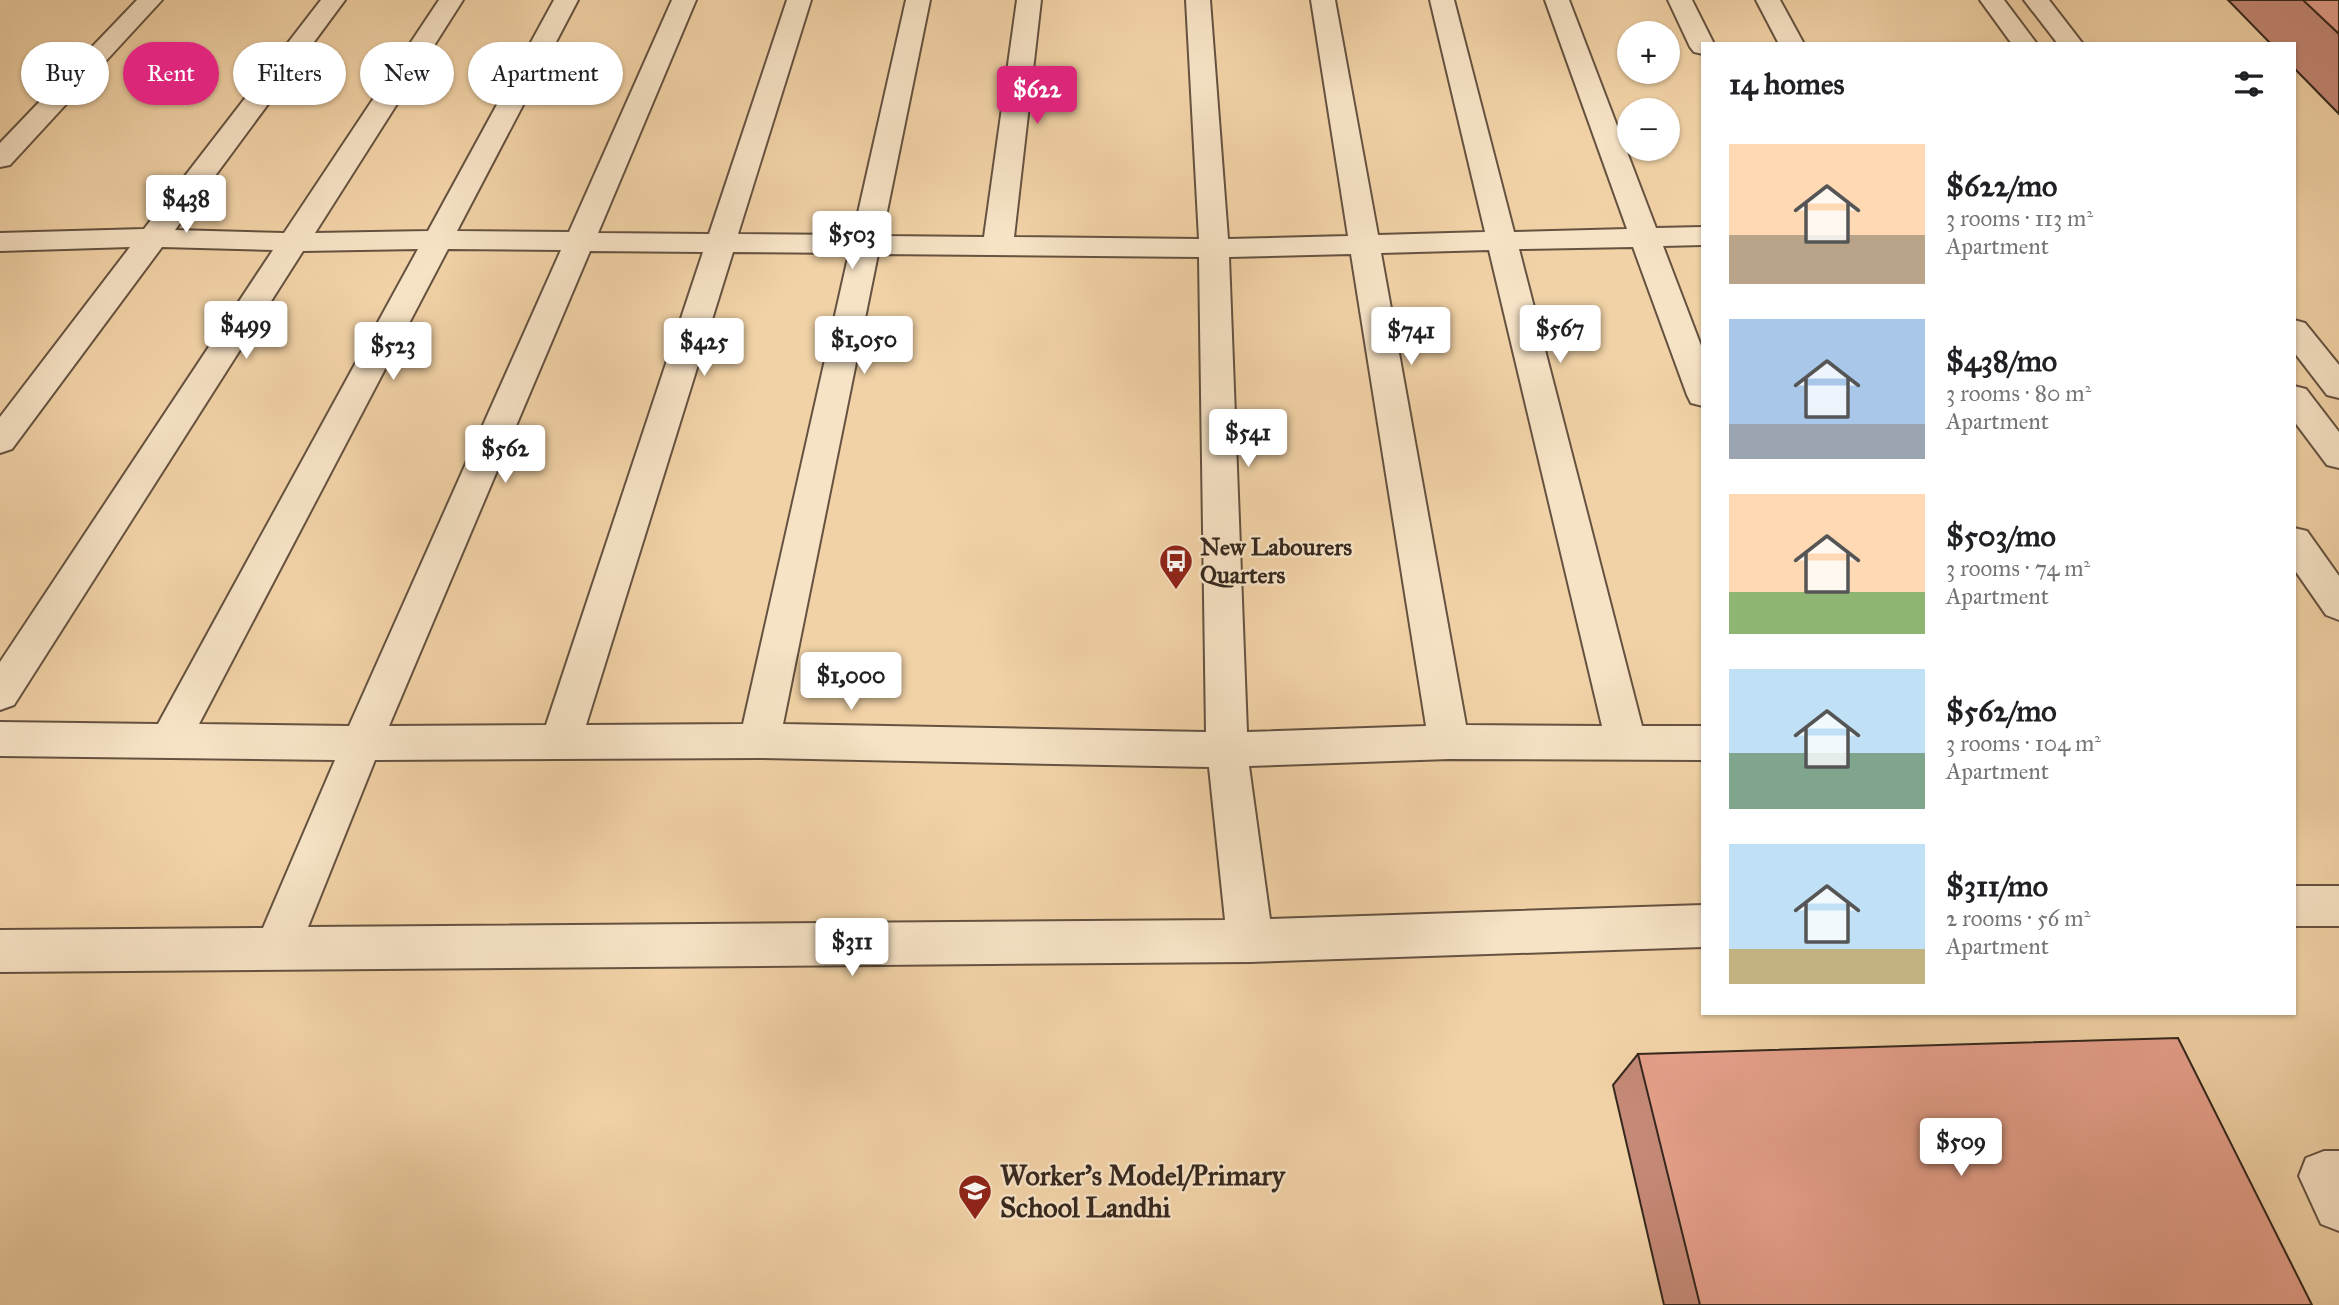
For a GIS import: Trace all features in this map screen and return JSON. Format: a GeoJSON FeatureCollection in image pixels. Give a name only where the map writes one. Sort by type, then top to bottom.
{"type":"FeatureCollection","features":[{"type":"Feature","properties":{"kind":"street"},"geometry":{"type":"LineString","coordinates":[[0,441],[333,0]]}},
{"type":"Feature","properties":{"kind":"street"},"geometry":{"type":"LineString","coordinates":[[0,694],[451,0]]}},
{"type":"Feature","properties":{"kind":"street"},"geometry":{"type":"LineString","coordinates":[[172,739],[566,0]]}},
{"type":"Feature","properties":{"kind":"street"},"geometry":{"type":"LineString","coordinates":[[277,949],[362,743],[684,0]]}},
{"type":"Feature","properties":{"kind":"street"},"geometry":{"type":"LineString","coordinates":[[561,740],[799,0]]}},
{"type":"Feature","properties":{"kind":"street"},"geometry":{"type":"LineString","coordinates":[[759,741],[919,0]]}},
{"type":"Feature","properties":{"kind":"street"},"geometry":{"type":"LineString","coordinates":[[998,245],[1029,0]]}},
{"type":"Feature","properties":{"kind":"street"},"geometry":{"type":"LineString","coordinates":[[1198,0],[1214,248],[1227,750],[1250,942]]}},
{"type":"Feature","properties":{"kind":"street"},"geometry":{"type":"LineString","coordinates":[[1324,0],[1363,246],[1449,742]]}},
{"type":"Feature","properties":{"kind":"street"},"geometry":{"type":"LineString","coordinates":[[1442,0],[1626,743]]}},
{"type":"Feature","properties":{"kind":"street"},"geometry":{"type":"LineString","coordinates":[[1557,0],[1701,390]]}},
{"type":"Feature","properties":{"kind":"street"},"geometry":{"type":"LineString","coordinates":[[1680,0],[1701,43]]}},
{"type":"Feature","properties":{"kind":"street"},"geometry":{"type":"LineString","coordinates":[[1768,0],[1791,42]]}},
{"type":"Feature","properties":{"kind":"street"},"geometry":{"type":"LineString","coordinates":[[1992,0],[2024,42]]}},
{"type":"Feature","properties":{"kind":"street"},"geometry":{"type":"LineString","coordinates":[[2036,0],[2069,42]]}},
{"type":"Feature","properties":{"kind":"street"},"geometry":{"type":"LineString","coordinates":[[121,1],[149,1]]}},
{"type":"Feature","properties":{"kind":"street"},"geometry":{"type":"LineString","coordinates":[[0,159],[149,1]]}},
{"type":"Feature","properties":{"kind":"street"},"geometry":{"type":"LineString","coordinates":[[0,119],[38,119]]}},
{"type":"Feature","properties":{"kind":"street"},"geometry":{"type":"LineString","coordinates":[[0,242],[152,238],[292,242],[439,240],[1214,248],[1701,236]]}},
{"type":"Feature","properties":{"kind":"street"},"geometry":{"type":"LineString","coordinates":[[2296,333],[2339,387]]}},
{"type":"Feature","properties":{"kind":"street"},"geometry":{"type":"LineString","coordinates":[[2296,400],[2339,456]]}},
{"type":"Feature","properties":{"kind":"street"},"geometry":{"type":"LineString","coordinates":[[2296,544],[2339,605]]}},
{"type":"Feature","properties":{"kind":"street"},"geometry":{"type":"LineString","coordinates":[[0,739],[362,743],[759,741],[1227,750],[1449,742],[1701,743]]}},
{"type":"Feature","properties":{"kind":"street"},"geometry":{"type":"LineString","coordinates":[[2296,906],[2339,906]]}},
{"type":"Feature","properties":{"kind":"street"},"geometry":{"type":"LineString","coordinates":[[0,951],[1250,942],[1701,926]]}},
{"type":"Feature","properties":{"kind":"street"},"geometry":{"type":"LineString","coordinates":[[2339,1176],[2324,1176],[2339,1206]]}},
{"type":"Feature","properties":{"kind":"building"},"geometry":{"type":"Polygon","coordinates":[[[2303,0],[2339,0],[2339,34],[2303,0]]]}},
{"type":"Feature","properties":{"kind":"building"},"geometry":{"type":"Polygon","coordinates":[[[2178,1038],[2312,1305],[1700,1305],[1638,1054],[2178,1038]]]}},
{"type":"Feature","properties":{"kind":"place","name":"New Labourers Quarters"},"geometry":{"type":"Point","coordinates":[1176,591]}},
{"type":"Feature","properties":{"kind":"place","name":"Worker's Model/Primary School Landhi"},"geometry":{"type":"Point","coordinates":[975,1221]}}]}
